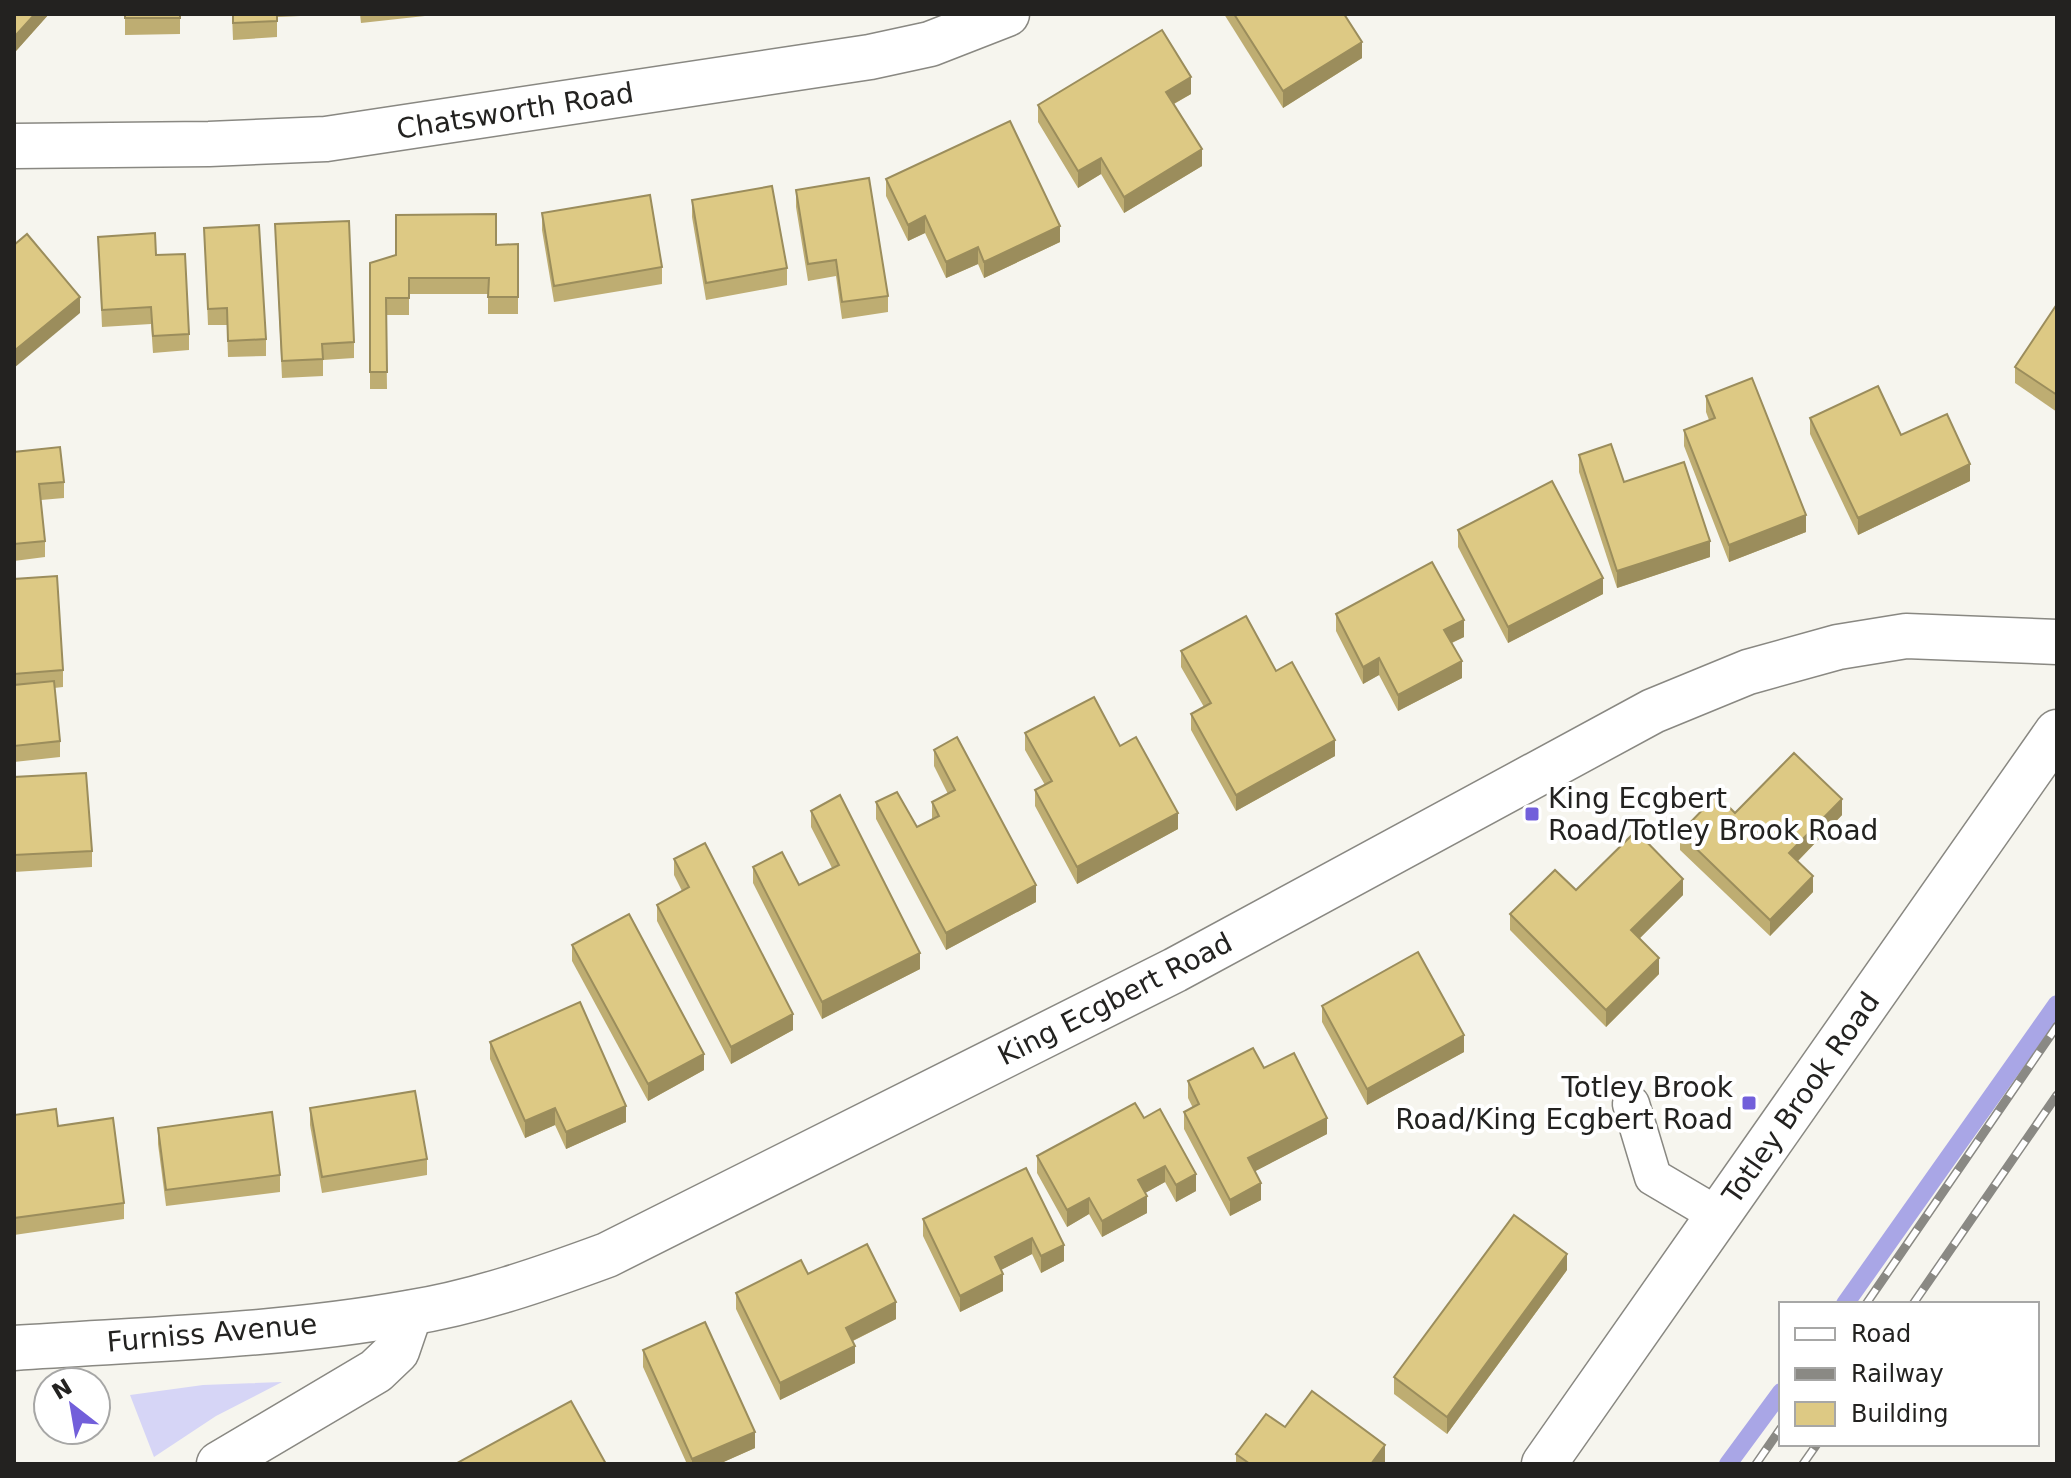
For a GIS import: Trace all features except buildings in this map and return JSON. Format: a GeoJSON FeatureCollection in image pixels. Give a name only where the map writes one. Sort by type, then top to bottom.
{"type":"FeatureCollection","features":[{"type":"Feature","properties":{"kind":"street","name":"Chatsworth Road"},"geometry":{"type":"LineString","coordinates":[[14,146],[326,139],[870,57],[930,44],[1007,14]]}},
{"type":"Feature","properties":{"kind":"street","name":"King Ecgbert Road"},"geometry":{"type":"LineString","coordinates":[[410,1313],[531,1283],[607,1255],[1175,970],[1653,711],[1748,672],[1838,647],[1906,636],[2057,642]]}},
{"type":"Feature","properties":{"kind":"street","name":"Totley Brook Road"},"geometry":{"type":"LineString","coordinates":[[1544,1464],[2057,732]]}},
{"type":"Feature","properties":{"kind":"street","name":"Furniss Avenue"},"geometry":{"type":"LineString","coordinates":[[14,1348],[285,1329],[410,1313]]}},
{"type":"Feature","properties":{"kind":"street"},"geometry":{"type":"LineString","coordinates":[[219,1464],[376,1371],[397,1351],[410,1313]]}},
{"type":"Feature","properties":{"kind":"lane"},"geometry":{"type":"LineString","coordinates":[[1631,1104],[1653,1177],[1719,1216]]}},
{"type":"Feature","properties":{"kind":"shaded area"},"geometry":{"type":"Polygon","coordinates":[[[282,1382],[216,1416],[154,1457],[130,1395],[203,1385],[282,1382]]]}},
{"type":"Feature","properties":{"kind":"waterway"},"geometry":{"type":"LineString","coordinates":[[1846,1302],[2057,1004]]}},
{"type":"Feature","properties":{"kind":"waterway"},"geometry":{"type":"LineString","coordinates":[[1728,1464],[1779,1395]]}},
{"type":"Feature","properties":{"kind":"railway"},"geometry":{"type":"LineString","coordinates":[[1867,1302],[2057,1026]]}},
{"type":"Feature","properties":{"kind":"railway"},"geometry":{"type":"LineString","coordinates":[[1914,1302],[2057,1095]]}},
{"type":"Feature","properties":{"kind":"railway"},"geometry":{"type":"LineString","coordinates":[[1756,1464],[1779,1431]]}},
{"type":"Feature","properties":{"kind":"railway"},"geometry":{"type":"LineString","coordinates":[[1803,1464],[1816,1446]]}},
{"type":"Feature","properties":{"kind":"place","name":"King Ecgbert Road/Totley Brook Road"},"geometry":{"type":"Point","coordinates":[1532,814]}},
{"type":"Feature","properties":{"kind":"place","name":"Totley Brook Road/King Ecgbert Road"},"geometry":{"type":"Point","coordinates":[1749,1103]}}]}
